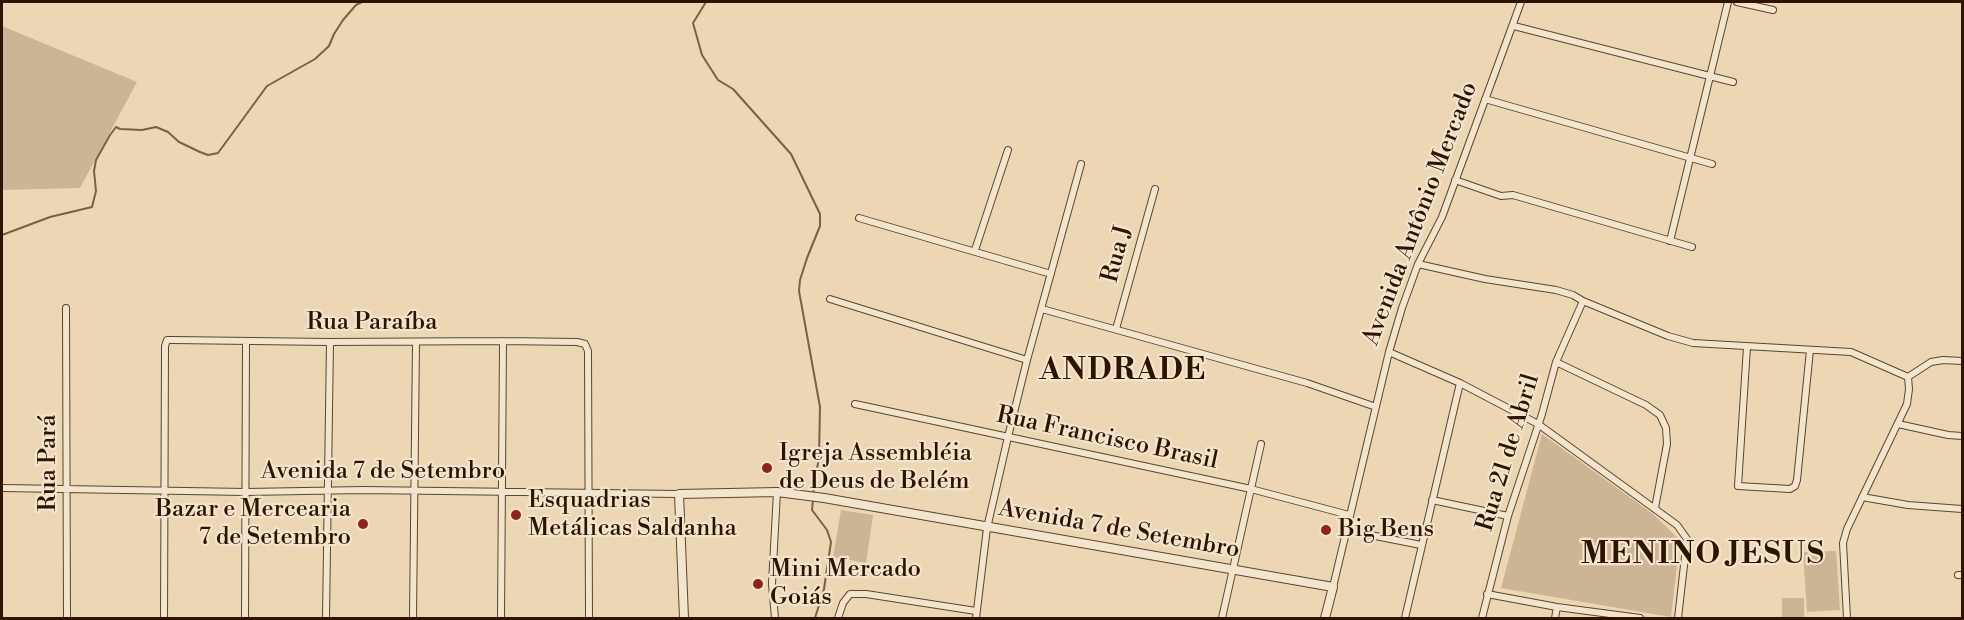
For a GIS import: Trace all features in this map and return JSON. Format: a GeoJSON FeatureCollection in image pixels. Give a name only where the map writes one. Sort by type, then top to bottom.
{"type":"FeatureCollection","features":[{"type":"Feature","properties":{"kind":"street","name":"Avenida Antônio Mercado"},"geometry":{"type":"LineString","coordinates":[[1325,618],[1389,352],[1418,264],[1442,217],[1521,2]]}},
{"type":"Feature","properties":{"kind":"street"},"geometry":{"type":"LineString","coordinates":[[1670,241],[1728,2]]}},
{"type":"Feature","properties":{"kind":"street"},"geometry":{"type":"LineString","coordinates":[[1737,2],[1773,10]]}},
{"type":"Feature","properties":{"kind":"street"},"geometry":{"type":"LineString","coordinates":[[1514,26],[1733,82]]}},
{"type":"Feature","properties":{"kind":"street"},"geometry":{"type":"LineString","coordinates":[[1485,99],[1712,164]]}},
{"type":"Feature","properties":{"kind":"street"},"geometry":{"type":"LineString","coordinates":[[975,250],[1008,150]]}},
{"type":"Feature","properties":{"kind":"street"},"geometry":{"type":"LineString","coordinates":[[837,618],[843,603],[850,594],[866,594],[976,615],[987,528],[1008,437],[1081,164]]}},
{"type":"Feature","properties":{"kind":"street"},"geometry":{"type":"LineString","coordinates":[[1455,180],[1501,196],[1513,195],[1692,248]]}},
{"type":"Feature","properties":{"kind":"street","name":"Rua J"},"geometry":{"type":"LineString","coordinates":[[1116,329],[1155,189]]}},
{"type":"Feature","properties":{"kind":"street"},"geometry":{"type":"LineString","coordinates":[[859,218],[1051,274]]}},
{"type":"Feature","properties":{"kind":"street"},"geometry":{"type":"LineString","coordinates":[[1418,264],[1508,284],[1573,294],[1583,301],[1679,340],[1747,347],[1851,352],[1908,377]]}},
{"type":"Feature","properties":{"kind":"street"},"geometry":{"type":"LineString","coordinates":[[830,299],[1027,360]]}},
{"type":"Feature","properties":{"kind":"street","name":"Rua 21 de Abril"},"geometry":{"type":"LineString","coordinates":[[1482,618],[1508,516],[1556,362],[1583,301]]}},
{"type":"Feature","properties":{"kind":"street","name":"Rua Pará"},"geometry":{"type":"LineString","coordinates":[[66,308],[67,618]]}},
{"type":"Feature","properties":{"kind":"street"},"geometry":{"type":"LineString","coordinates":[[1042,309],[1307,383],[1376,407]]}},
{"type":"Feature","properties":{"kind":"street","name":"Rua Paraíba"},"geometry":{"type":"LineString","coordinates":[[165,490],[165,346],[167,340],[503,341],[585,344],[588,351],[589,491]]}},
{"type":"Feature","properties":{"kind":"street"},"geometry":{"type":"LineString","coordinates":[[245,618],[246,341]]}},
{"type":"Feature","properties":{"kind":"street"},"geometry":{"type":"LineString","coordinates":[[501,618],[503,341]]}},
{"type":"Feature","properties":{"kind":"street"},"geometry":{"type":"LineString","coordinates":[[326,618],[326,490],[330,342]]}},
{"type":"Feature","properties":{"kind":"street"},"geometry":{"type":"LineString","coordinates":[[413,618],[416,342]]}},
{"type":"Feature","properties":{"kind":"street"},"geometry":{"type":"LineString","coordinates":[[1747,347],[1738,486],[1790,489],[1797,480],[1810,350]]}},
{"type":"Feature","properties":{"kind":"street"},"geometry":{"type":"LineString","coordinates":[[1389,352],[1460,383],[1538,424],[1677,525],[1687,539],[1678,618]]}},
{"type":"Feature","properties":{"kind":"street"},"geometry":{"type":"LineString","coordinates":[[1908,377],[1931,362],[1942,360],[1962,362]]}},
{"type":"Feature","properties":{"kind":"street"},"geometry":{"type":"LineString","coordinates":[[1556,362],[1646,405],[1660,415],[1666,428],[1666,444],[1655,508]]}},
{"type":"Feature","properties":{"kind":"street"},"geometry":{"type":"LineString","coordinates":[[1847,618],[1843,543],[1847,529],[1907,404],[1908,377]]}},
{"type":"Feature","properties":{"kind":"street"},"geometry":{"type":"LineString","coordinates":[[1405,618],[1460,383]]}},
{"type":"Feature","properties":{"kind":"street","name":"Rua Francisco Brasil"},"geometry":{"type":"LineString","coordinates":[[855,404],[1251,489],[1349,515]]}},
{"type":"Feature","properties":{"kind":"street"},"geometry":{"type":"LineString","coordinates":[[1898,424],[1962,436]]}},
{"type":"Feature","properties":{"kind":"street"},"geometry":{"type":"LineString","coordinates":[[1222,618],[1262,444]]}},
{"type":"Feature","properties":{"kind":"street","name":"Avenida 7 de Setembro"},"geometry":{"type":"LineString","coordinates":[[2,488],[246,492],[326,490],[589,491],[680,494],[777,492],[824,498],[1333,587]]}},
{"type":"Feature","properties":{"kind":"street"},"geometry":{"type":"LineString","coordinates":[[164,618],[165,490]]}},
{"type":"Feature","properties":{"kind":"street"},"geometry":{"type":"LineString","coordinates":[[589,491],[589,618]]}},
{"type":"Feature","properties":{"kind":"street"},"geometry":{"type":"LineString","coordinates":[[775,618],[772,584],[777,492]]}},
{"type":"Feature","properties":{"kind":"street"},"geometry":{"type":"LineString","coordinates":[[680,494],[684,618]]}},
{"type":"Feature","properties":{"kind":"street"},"geometry":{"type":"LineString","coordinates":[[1862,497],[1908,505],[1962,509]]}},
{"type":"Feature","properties":{"kind":"street"},"geometry":{"type":"LineString","coordinates":[[1432,500],[1508,516]]}},
{"type":"Feature","properties":{"kind":"street"},"geometry":{"type":"LineString","coordinates":[[1345,530],[1421,544]]}},
{"type":"Feature","properties":{"kind":"street"},"geometry":{"type":"LineString","coordinates":[[1487,594],[1557,607],[1640,618]]}},
{"type":"Feature","properties":{"kind":"street"},"geometry":{"type":"LineString","coordinates":[[1555,618],[1557,607]]}},
{"type":"Feature","properties":{"kind":"shaded area"},"geometry":{"type":"Polygon","coordinates":[[[2,26],[137,82],[80,188],[2,190],[2,26]]]}},
{"type":"Feature","properties":{"kind":"shaded area"},"geometry":{"type":"Polygon","coordinates":[[[1542,434],[1653,514],[1680,540],[1671,617],[1501,588],[1542,434]]]}},
{"type":"Feature","properties":{"kind":"shaded area"},"geometry":{"type":"Polygon","coordinates":[[[841,510],[873,515],[866,563],[833,557],[841,510]]]}},
{"type":"Feature","properties":{"kind":"shaded area"},"geometry":{"type":"Polygon","coordinates":[[[1836,551],[1840,610],[1807,612],[1803,552],[1836,551]]]}},
{"type":"Feature","properties":{"kind":"shaded area"},"geometry":{"type":"Polygon","coordinates":[[[1782,598],[1804,598],[1804,618],[1782,618],[1782,598]]]}},
{"type":"Feature","properties":{"kind":"waterway"},"geometry":{"type":"LineString","coordinates":[[2,235],[50,217],[92,207],[96,191],[94,171],[96,160],[116,127],[142,130],[156,127],[200,152],[208,155],[218,153],[267,86],[315,59],[329,46],[343,20],[356,5],[362,2]]}},
{"type":"Feature","properties":{"kind":"waterway"},"geometry":{"type":"LineString","coordinates":[[706,2],[693,23],[702,55],[718,80],[733,89],[791,154],[820,214],[820,226],[807,258],[799,291],[820,407],[819,457],[813,494]]}},
{"type":"Feature","properties":{"kind":"waterway"},"geometry":{"type":"LineString","coordinates":[[813,500],[812,510],[827,530],[831,542],[824,589],[815,618]]}},
{"type":"Feature","properties":{"kind":"place","name":"Igreja Assembléia de Deus de Belém"},"geometry":{"type":"Point","coordinates":[767,468]}},
{"type":"Feature","properties":{"kind":"place","name":"Esquadrias Metálicas Saldanha"},"geometry":{"type":"Point","coordinates":[516,515]}},
{"type":"Feature","properties":{"kind":"place","name":"Bazar e Mercearia 7 de Setembro"},"geometry":{"type":"Point","coordinates":[363,524]}},
{"type":"Feature","properties":{"kind":"place","name":"Big Bens"},"geometry":{"type":"Point","coordinates":[1326,530]}},
{"type":"Feature","properties":{"kind":"place","name":"Mini Mercado Goiás"},"geometry":{"type":"Point","coordinates":[758,584]}},
{"type":"Feature","properties":{"kind":"district","name":"ANDRADE"},"geometry":{"type":"Point","coordinates":[1123,372]}},
{"type":"Feature","properties":{"kind":"district","name":"MENINO JESUS"},"geometry":{"type":"Point","coordinates":[1703,556]}}]}
